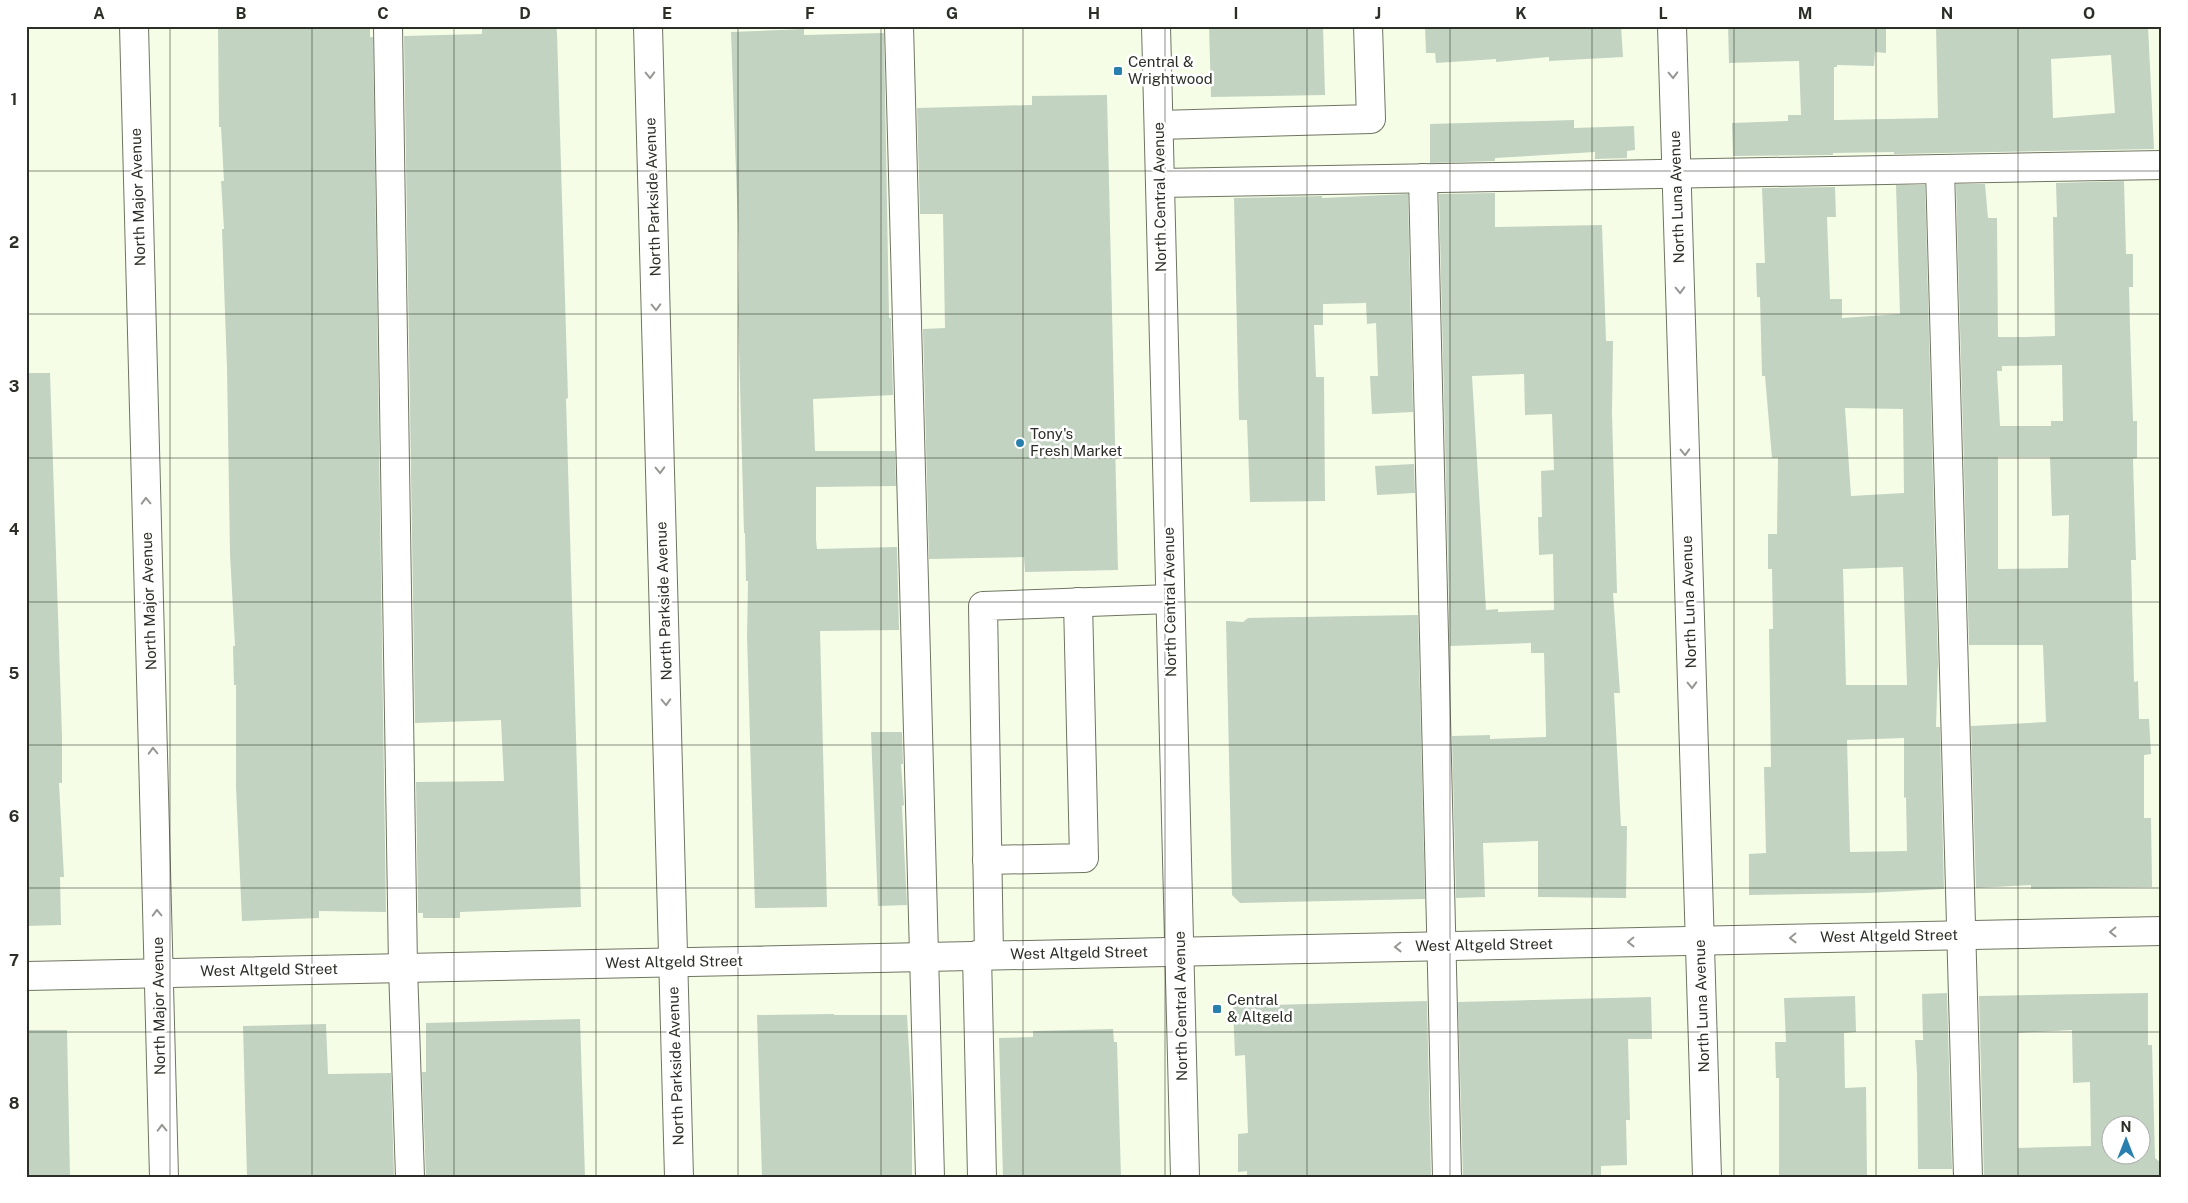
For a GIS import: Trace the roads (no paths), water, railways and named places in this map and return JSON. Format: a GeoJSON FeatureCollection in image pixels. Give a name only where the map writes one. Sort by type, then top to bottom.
{"type":"FeatureCollection","features":[{"type":"Feature","properties":{"kind":"street","name":"North Major Avenue"},"geometry":{"type":"LineString","coordinates":[[134,26],[164,1177]]}},
{"type":"Feature","properties":{"kind":"street"},"geometry":{"type":"LineString","coordinates":[[388,26],[403,967],[410,1177]]}},
{"type":"Feature","properties":{"kind":"street","name":"North Parkside Avenue"},"geometry":{"type":"LineString","coordinates":[[648,26],[679,1177]]}},
{"type":"Feature","properties":{"kind":"street"},"geometry":{"type":"LineString","coordinates":[[899,26],[930,1177]]}},
{"type":"Feature","properties":{"kind":"street","name":"North Central Avenue"},"geometry":{"type":"LineString","coordinates":[[1156,26],[1185,1177]]}},
{"type":"Feature","properties":{"kind":"street"},"geometry":{"type":"LineString","coordinates":[[1158,125],[1371,119],[1368,26]]}},
{"type":"Feature","properties":{"kind":"street","name":"North Luna Avenue"},"geometry":{"type":"LineString","coordinates":[[1672,26],[1707,1177]]}},
{"type":"Feature","properties":{"kind":"street"},"geometry":{"type":"LineString","coordinates":[[1160,183],[2162,165]]}},
{"type":"Feature","properties":{"kind":"street"},"geometry":{"type":"LineString","coordinates":[[1940,169],[1968,1177]]}},
{"type":"Feature","properties":{"kind":"street"},"geometry":{"type":"LineString","coordinates":[[1423,178],[1448,1177]]}},
{"type":"Feature","properties":{"kind":"street"},"geometry":{"type":"LineString","coordinates":[[982,1177],[983,955],[987,860],[983,606],[1170,599]]}},
{"type":"Feature","properties":{"kind":"street"},"geometry":{"type":"LineString","coordinates":[[987,860],[1084,858],[1078,602]]}},
{"type":"Feature","properties":{"kind":"street","name":"West Altgeld Street"},"geometry":{"type":"LineString","coordinates":[[26,976],[2162,931]]}},
{"type":"Feature","properties":{"kind":"place","name":"Central & Wrightwood"},"geometry":{"type":"Point","coordinates":[1118,71]}},
{"type":"Feature","properties":{"kind":"place","name":"Tony's Fresh Market"},"geometry":{"type":"Point","coordinates":[1020,443]}},
{"type":"Feature","properties":{"kind":"place","name":"Central & Altgeld"},"geometry":{"type":"Point","coordinates":[1217,1009]}}]}
